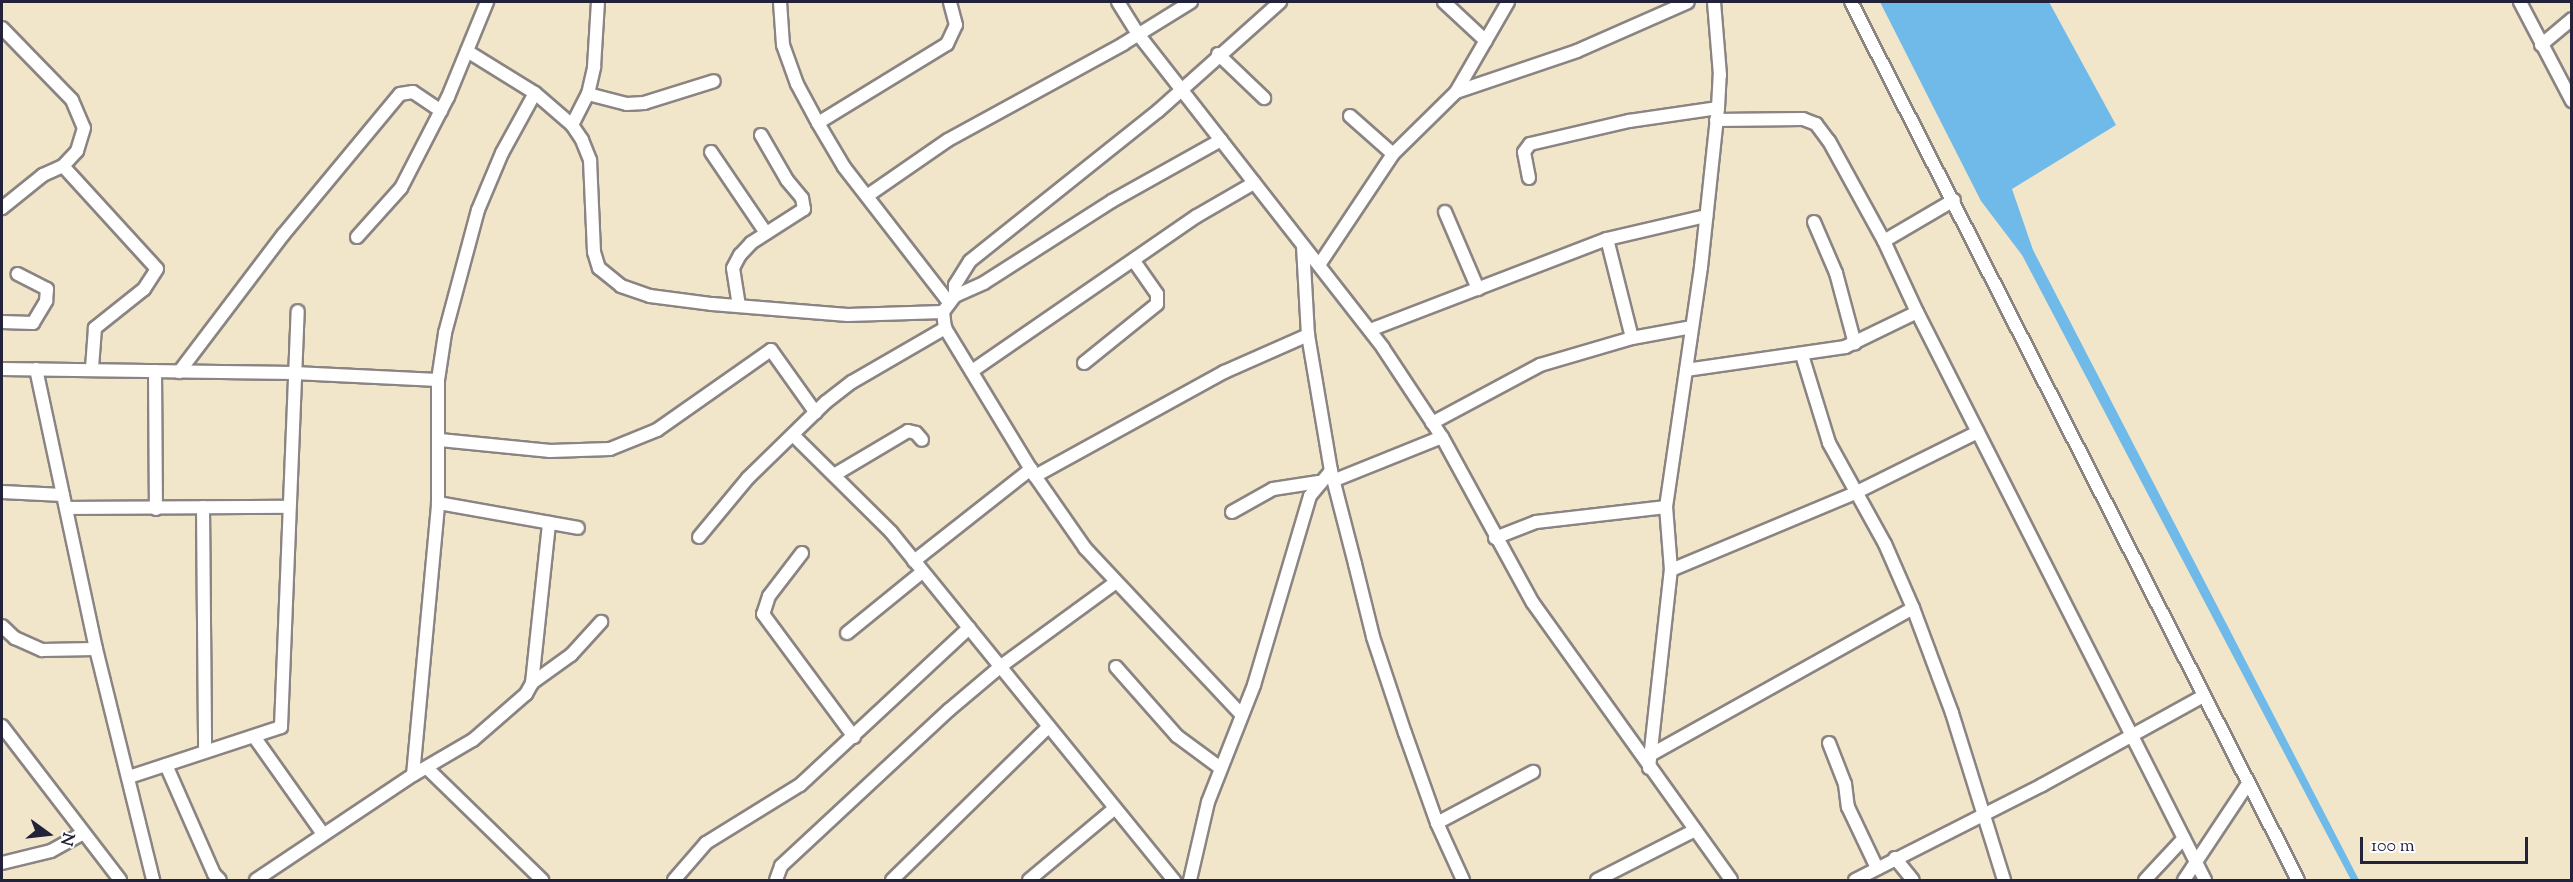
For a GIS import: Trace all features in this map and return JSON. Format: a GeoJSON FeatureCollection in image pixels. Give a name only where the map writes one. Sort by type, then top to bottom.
{"type":"FeatureCollection","features":[{"type":"Feature","properties":{"kind":"street"},"geometry":{"type":"LineString","coordinates":[[357,237],[401,188],[441,111],[487,2]]}},
{"type":"Feature","properties":{"kind":"street"},"geometry":{"type":"LineString","coordinates":[[572,126],[588,94],[598,38],[598,2]]}},
{"type":"Feature","properties":{"kind":"street"},"geometry":{"type":"LineString","coordinates":[[780,2],[783,45],[796,84],[844,167],[948,303]]}},
{"type":"Feature","properties":{"kind":"street"},"geometry":{"type":"LineString","coordinates":[[818,123],[947,44],[956,26],[950,2]]}},
{"type":"Feature","properties":{"kind":"street"},"geometry":{"type":"LineString","coordinates":[[1118,2],[1138,34],[1370,330],[1442,437],[1495,538],[1533,603],[1731,880]]}},
{"type":"Feature","properties":{"kind":"street"},"geometry":{"type":"LineString","coordinates":[[867,196],[948,140],[1191,2]]}},
{"type":"Feature","properties":{"kind":"street"},"geometry":{"type":"LineString","coordinates":[[1242,715],[1115,584],[1085,548],[1033,472],[945,328],[948,303],[955,285],[970,261],[1182,90],[1218,54],[1280,2]]}},
{"type":"Feature","properties":{"kind":"street"},"geometry":{"type":"LineString","coordinates":[[1444,2],[1486,41]]}},
{"type":"Feature","properties":{"kind":"street"},"geometry":{"type":"LineString","coordinates":[[1319,265],[1394,154],[1456,93],[1508,2]]}},
{"type":"Feature","properties":{"kind":"street"},"geometry":{"type":"LineString","coordinates":[[1456,93],[1577,51],[1657,7],[1689,2]]}},
{"type":"Feature","properties":{"kind":"street"},"geometry":{"type":"LineString","coordinates":[[1649,768],[1671,570],[1666,507],[1707,216],[1717,114],[1720,75],[1714,2]]}},
{"type":"Feature","properties":{"kind":"street"},"geometry":{"type":"LineString","coordinates":[[1851,2],[1954,200],[2247,785],[2298,880]]}},
{"type":"Feature","properties":{"kind":"street"},"geometry":{"type":"LineString","coordinates":[[2520,2],[2571,101]]}},
{"type":"Feature","properties":{"kind":"street"},"geometry":{"type":"LineString","coordinates":[[2541,45],[2571,19]]}},
{"type":"Feature","properties":{"kind":"street"},"geometry":{"type":"LineString","coordinates":[[2,28],[72,100],[83,118],[82,139],[78,151],[63,166],[43,175],[2,208]]}},
{"type":"Feature","properties":{"kind":"street"},"geometry":{"type":"LineString","coordinates":[[467,51],[535,93],[572,126],[590,160],[591,231],[599,268],[608,278],[650,296],[848,315],[948,303],[984,283],[1112,201],[1221,140]]}},
{"type":"Feature","properties":{"kind":"street"},"geometry":{"type":"LineString","coordinates":[[1218,54],[1264,99]]}},
{"type":"Feature","properties":{"kind":"street"},"geometry":{"type":"LineString","coordinates":[[588,94],[627,104],[644,103],[714,81]]}},
{"type":"Feature","properties":{"kind":"street"},"geometry":{"type":"LineString","coordinates":[[179,372],[283,235],[400,94],[413,93],[441,111]]}},
{"type":"Feature","properties":{"kind":"street"},"geometry":{"type":"LineString","coordinates":[[414,776],[438,502],[440,440],[438,380],[445,333],[478,210],[502,153],[535,93]]}},
{"type":"Feature","properties":{"kind":"street"},"geometry":{"type":"LineString","coordinates":[[1529,178],[1524,152],[1530,144],[1629,121],[1717,114],[1784,117],[1816,124],[1846,168],[1884,241],[1917,312],[2205,880]]}},
{"type":"Feature","properties":{"kind":"street"},"geometry":{"type":"LineString","coordinates":[[1350,116],[1394,154]]}},
{"type":"Feature","properties":{"kind":"street"},"geometry":{"type":"LineString","coordinates":[[739,306],[733,268],[751,243],[800,213],[804,202],[761,135]]}},
{"type":"Feature","properties":{"kind":"street"},"geometry":{"type":"LineString","coordinates":[[711,152],[766,232]]}},
{"type":"Feature","properties":{"kind":"street"},"geometry":{"type":"LineString","coordinates":[[63,166],[157,269],[144,289],[95,328],[92,368]]}},
{"type":"Feature","properties":{"kind":"street"},"geometry":{"type":"LineString","coordinates":[[972,371],[1135,262],[1197,216],[1254,183]]}},
{"type":"Feature","properties":{"kind":"street"},"geometry":{"type":"LineString","coordinates":[[1884,241],[1954,200]]}},
{"type":"Feature","properties":{"kind":"street"},"geometry":{"type":"LineString","coordinates":[[1445,212],[1478,289]]}},
{"type":"Feature","properties":{"kind":"street"},"geometry":{"type":"LineString","coordinates":[[1370,330],[1607,239],[1707,216]]}},
{"type":"Feature","properties":{"kind":"street"},"geometry":{"type":"LineString","coordinates":[[1814,222],[1836,273],[1855,344]]}},
{"type":"Feature","properties":{"kind":"street"},"geometry":{"type":"LineString","coordinates":[[1607,239],[1632,338]]}},
{"type":"Feature","properties":{"kind":"street"},"geometry":{"type":"LineString","coordinates":[[1304,246],[1308,335],[1333,475],[1373,638],[1437,823],[1463,880]]}},
{"type":"Feature","properties":{"kind":"street"},"geometry":{"type":"LineString","coordinates":[[1083,363],[1157,304],[1157,294],[1135,262]]}},
{"type":"Feature","properties":{"kind":"street"},"geometry":{"type":"LineString","coordinates":[[2,322],[33,322],[46,301],[47,288],[18,274]]}},
{"type":"Feature","properties":{"kind":"street"},"geometry":{"type":"LineString","coordinates":[[129,777],[205,750],[255,738],[278,730],[282,724],[298,311]]}},
{"type":"Feature","properties":{"kind":"street"},"geometry":{"type":"LineString","coordinates":[[1686,370],[1802,355],[1855,344],[1917,312]]}},
{"type":"Feature","properties":{"kind":"street"},"geometry":{"type":"LineString","coordinates":[[1432,423],[1540,365],[1632,338],[1692,327]]}},
{"type":"Feature","properties":{"kind":"street"},"geometry":{"type":"LineString","coordinates":[[699,537],[748,478],[852,382],[945,328]]}},
{"type":"Feature","properties":{"kind":"street"},"geometry":{"type":"LineString","coordinates":[[914,561],[1033,472],[1224,372],[1308,335]]}},
{"type":"Feature","properties":{"kind":"street"},"geometry":{"type":"LineString","coordinates":[[440,440],[550,451],[610,449],[657,430],[771,350],[816,413]]}},
{"type":"Feature","properties":{"kind":"street"},"geometry":{"type":"LineString","coordinates":[[1802,355],[1829,443],[1885,544],[1913,608],[1952,713],[2004,880]]}},
{"type":"Feature","properties":{"kind":"street"},"geometry":{"type":"LineString","coordinates":[[2,369],[92,368],[179,372],[294,373],[438,380]]}},
{"type":"Feature","properties":{"kind":"street"},"geometry":{"type":"LineString","coordinates":[[36,369],[96,649],[153,880]]}},
{"type":"Feature","properties":{"kind":"street"},"geometry":{"type":"LineString","coordinates":[[155,370],[156,509]]}},
{"type":"Feature","properties":{"kind":"street"},"geometry":{"type":"LineString","coordinates":[[834,475],[908,431],[916,433],[922,441]]}},
{"type":"Feature","properties":{"kind":"street"},"geometry":{"type":"LineString","coordinates":[[1671,570],[1855,493],[1978,432]]}},
{"type":"Feature","properties":{"kind":"street"},"geometry":{"type":"LineString","coordinates":[[793,435],[868,505],[1174,880]]}},
{"type":"Feature","properties":{"kind":"street"},"geometry":{"type":"LineString","coordinates":[[1232,512],[1273,489],[1318,482],[1442,437]]}},
{"type":"Feature","properties":{"kind":"street"},"geometry":{"type":"LineString","coordinates":[[1190,880],[1220,767],[1242,715],[1274,625],[1310,496],[1318,482]]}},
{"type":"Feature","properties":{"kind":"street"},"geometry":{"type":"LineString","coordinates":[[2,492],[63,495]]}},
{"type":"Feature","properties":{"kind":"street"},"geometry":{"type":"LineString","coordinates":[[438,502],[578,528]]}},
{"type":"Feature","properties":{"kind":"street"},"geometry":{"type":"LineString","coordinates":[[203,507],[205,750]]}},
{"type":"Feature","properties":{"kind":"street"},"geometry":{"type":"LineString","coordinates":[[66,508],[289,507]]}},
{"type":"Feature","properties":{"kind":"street"},"geometry":{"type":"LineString","coordinates":[[1495,538],[1536,522],[1666,507]]}},
{"type":"Feature","properties":{"kind":"street"},"geometry":{"type":"LineString","coordinates":[[256,880],[323,834],[473,741],[526,694],[532,683],[549,523]]}},
{"type":"Feature","properties":{"kind":"street"},"geometry":{"type":"LineString","coordinates":[[802,553],[769,596],[763,614],[854,736]]}},
{"type":"Feature","properties":{"kind":"street"},"geometry":{"type":"LineString","coordinates":[[846,633],[922,572]]}},
{"type":"Feature","properties":{"kind":"street"},"geometry":{"type":"LineString","coordinates":[[776,880],[781,866],[1001,666],[1115,584]]}},
{"type":"Feature","properties":{"kind":"street"},"geometry":{"type":"LineString","coordinates":[[1652,754],[1913,608]]}},
{"type":"Feature","properties":{"kind":"street"},"geometry":{"type":"LineString","coordinates":[[532,683],[571,655],[601,622]]}},
{"type":"Feature","properties":{"kind":"street"},"geometry":{"type":"LineString","coordinates":[[2,626],[15,638],[42,650],[96,649]]}},
{"type":"Feature","properties":{"kind":"street"},"geometry":{"type":"LineString","coordinates":[[674,880],[706,843],[800,785],[969,628]]}},
{"type":"Feature","properties":{"kind":"street"},"geometry":{"type":"LineString","coordinates":[[1116,667],[1177,736],[1220,767]]}},
{"type":"Feature","properties":{"kind":"street"},"geometry":{"type":"LineString","coordinates":[[1855,880],[2203,696]]}},
{"type":"Feature","properties":{"kind":"street"},"geometry":{"type":"LineString","coordinates":[[2,726],[82,834],[120,880]]}},
{"type":"Feature","properties":{"kind":"street"},"geometry":{"type":"LineString","coordinates":[[892,880],[1048,727]]}},
{"type":"Feature","properties":{"kind":"street"},"geometry":{"type":"LineString","coordinates":[[255,738],[323,834]]}},
{"type":"Feature","properties":{"kind":"street"},"geometry":{"type":"LineString","coordinates":[[1828,743],[1845,784],[1848,807],[1877,867]]}},
{"type":"Feature","properties":{"kind":"street"},"geometry":{"type":"LineString","coordinates":[[166,765],[214,874],[220,880]]}},
{"type":"Feature","properties":{"kind":"street"},"geometry":{"type":"LineString","coordinates":[[427,768],[542,880]]}},
{"type":"Feature","properties":{"kind":"street"},"geometry":{"type":"LineString","coordinates":[[1437,823],[1533,772]]}},
{"type":"Feature","properties":{"kind":"street"},"geometry":{"type":"LineString","coordinates":[[2184,880],[2198,866],[2247,785]]}},
{"type":"Feature","properties":{"kind":"street"},"geometry":{"type":"LineString","coordinates":[[1029,880],[1115,808]]}},
{"type":"Feature","properties":{"kind":"street"},"geometry":{"type":"LineString","coordinates":[[1597,880],[1695,830]]}},
{"type":"Feature","properties":{"kind":"street"},"geometry":{"type":"LineString","coordinates":[[2,863],[51,851],[82,834]]}},
{"type":"Feature","properties":{"kind":"street"},"geometry":{"type":"LineString","coordinates":[[2145,880],[2184,838]]}},
{"type":"Feature","properties":{"kind":"street"},"geometry":{"type":"LineString","coordinates":[[1895,858],[1913,880]]}},
{"type":"Feature","properties":{"kind":"water"},"geometry":{"type":"Polygon","coordinates":[[[1880,2],[2049,2],[2116,125],[2012,189],[2033,250],[2359,880],[2351,880],[2022,255],[1981,201],[1880,2]]]}}]}
